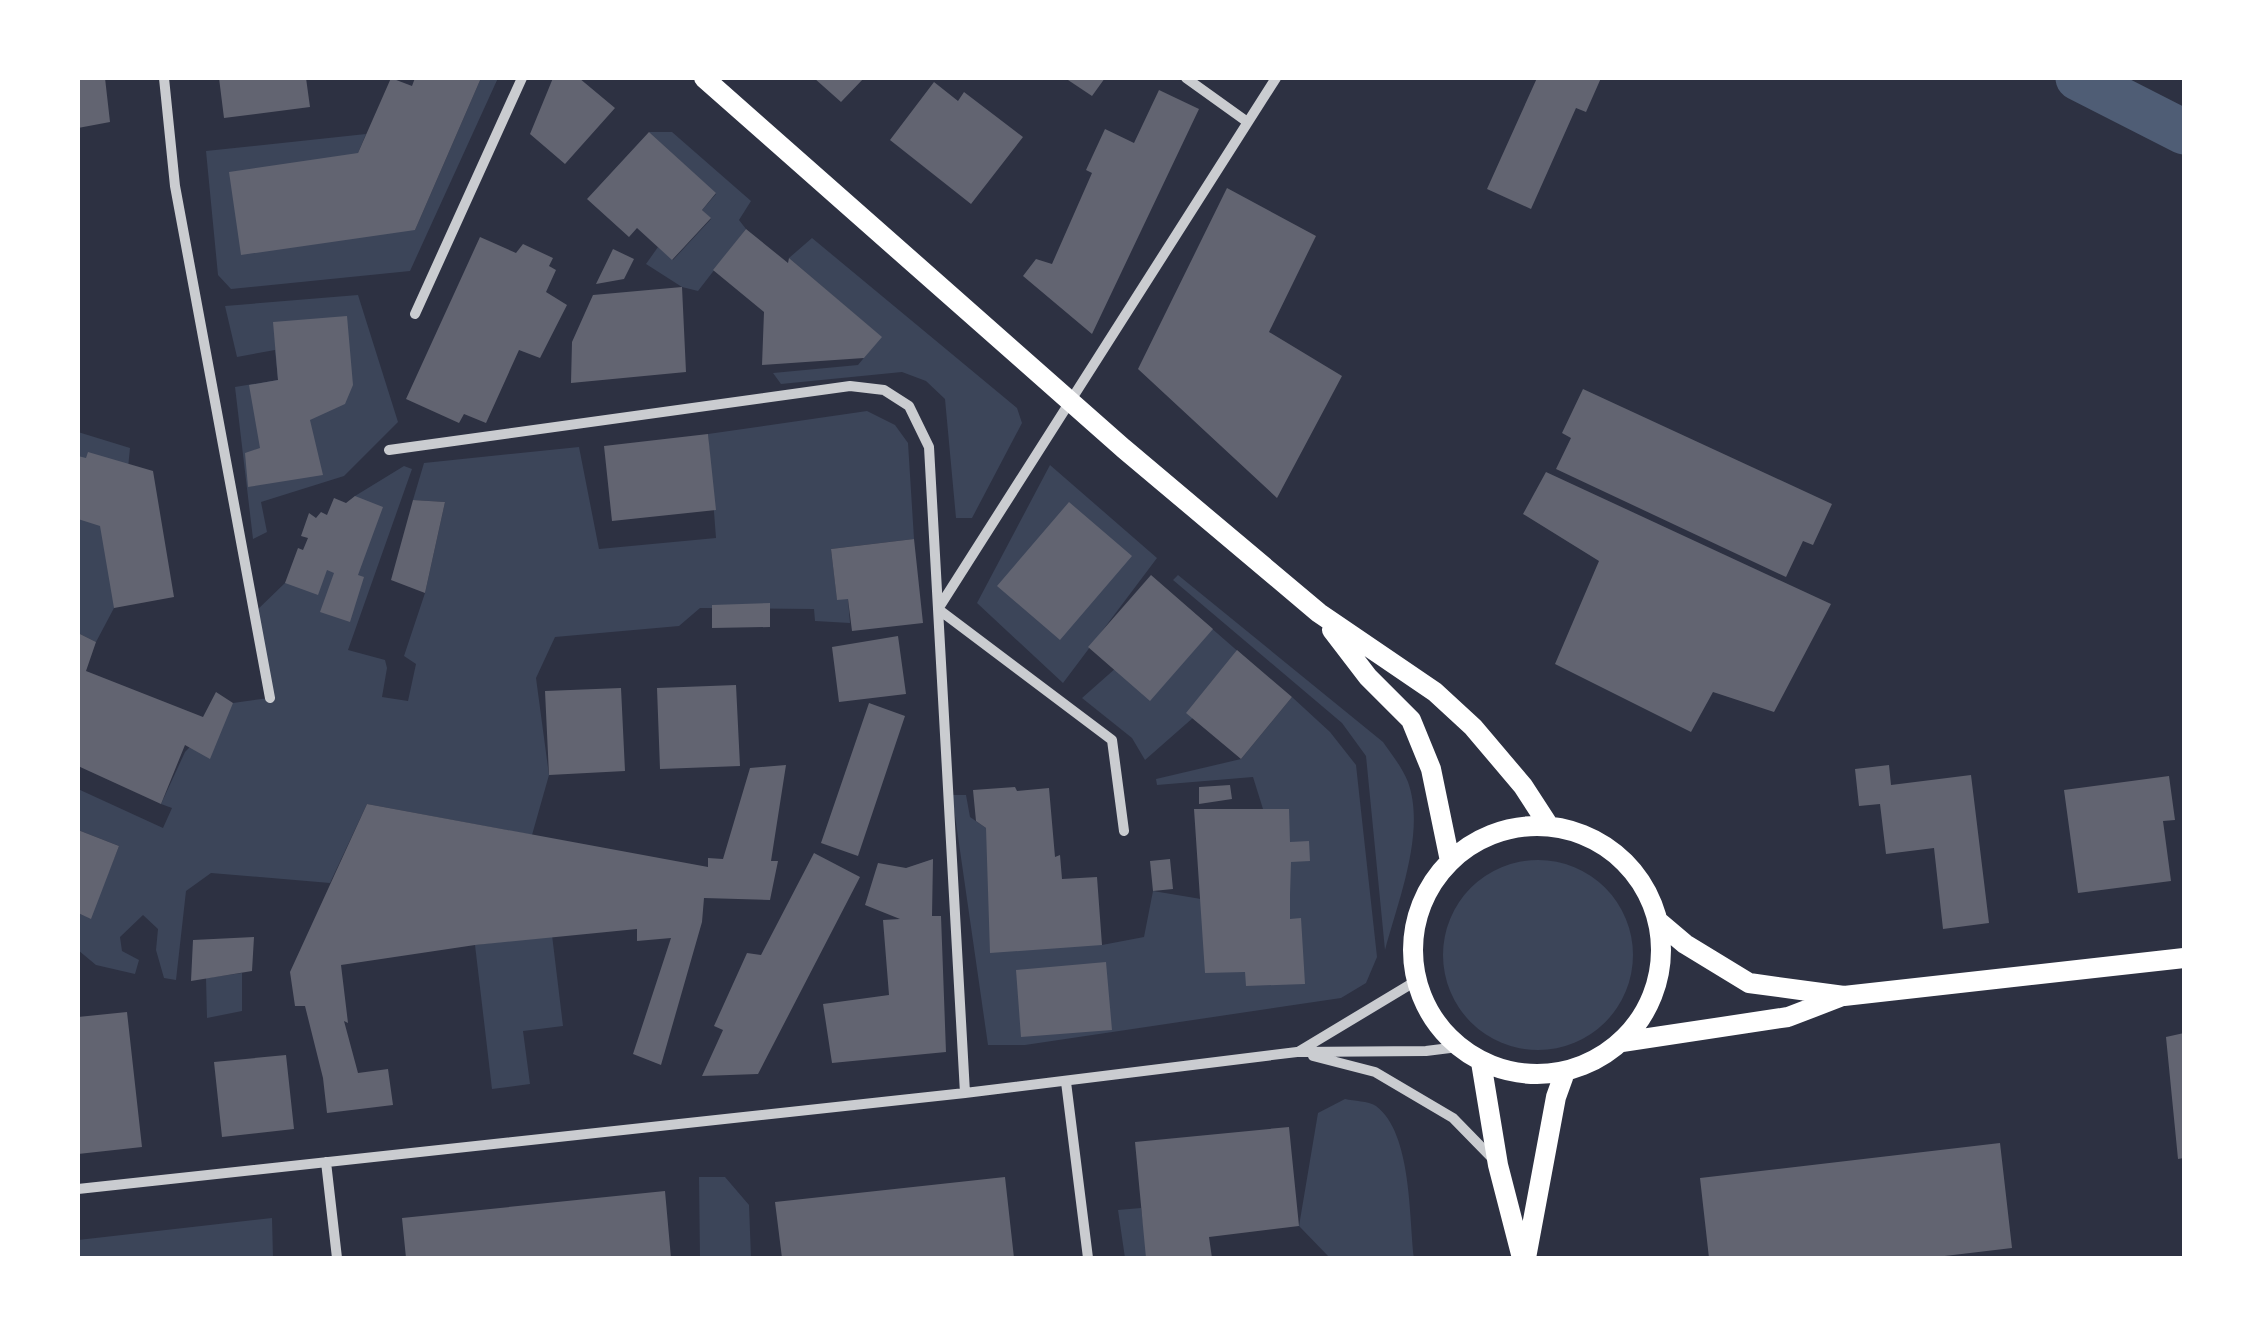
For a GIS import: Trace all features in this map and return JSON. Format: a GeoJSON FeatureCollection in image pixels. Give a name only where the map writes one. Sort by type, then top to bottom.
{"type":"FeatureCollection","features":[{"type":"Feature","properties":{"kind":"main road"},"geometry":{"type":"LineString","coordinates":[[704,78],[1319,614],[1448,704],[1523,786],[1549,826]]}},
{"type":"Feature","properties":{"kind":"main road"},"geometry":{"type":"LineString","coordinates":[[1319,614],[1368,676],[1411,720],[1431,769],[1450,861]]}},
{"type":"Feature","properties":{"kind":"main road"},"geometry":{"type":"LineString","coordinates":[[1549,826],[1584,835],[1618,855],[1636,874],[1659,922],[1662,951],[1650,1004],[1622,1042],[1606,1055],[1566,1072],[1522,1074],[1481,1062],[1443,1032],[1425,1005],[1416,981],[1414,944],[1424,898],[1450,861],[1478,840],[1514,828],[1549,826]]}},
{"type":"Feature","properties":{"kind":"main road"},"geometry":{"type":"LineString","coordinates":[[1659,922],[1685,944],[1749,983],[1844,996],[2184,958]]}},
{"type":"Feature","properties":{"kind":"main road"},"geometry":{"type":"LineString","coordinates":[[1622,1042],[1788,1017],[1844,996]]}},
{"type":"Feature","properties":{"kind":"main road"},"geometry":{"type":"LineString","coordinates":[[1481,1062],[1498,1165],[1524,1258]]}},
{"type":"Feature","properties":{"kind":"main road"},"geometry":{"type":"LineString","coordinates":[[1524,1258],[1556,1096],[1566,1072]]}},
{"type":"Feature","properties":{"kind":"street"},"geometry":{"type":"LineString","coordinates":[[164,78],[175,186],[270,698]]}},
{"type":"Feature","properties":{"kind":"street"},"geometry":{"type":"LineString","coordinates":[[415,314],[522,78]]}},
{"type":"Feature","properties":{"kind":"street"},"geometry":{"type":"LineString","coordinates":[[1186,78],[1246,121]]}},
{"type":"Feature","properties":{"kind":"street"},"geometry":{"type":"LineString","coordinates":[[938,609],[1276,78]]}},
{"type":"Feature","properties":{"kind":"street"},"geometry":{"type":"LineString","coordinates":[[389,450],[850,386],[884,390],[909,406],[929,447],[965,1093]]}},
{"type":"Feature","properties":{"kind":"street"},"geometry":{"type":"LineString","coordinates":[[938,609],[1112,740],[1124,830]]}},
{"type":"Feature","properties":{"kind":"street"},"geometry":{"type":"LineString","coordinates":[[1297,1052],[1416,981]]}},
{"type":"Feature","properties":{"kind":"street"},"geometry":{"type":"LineString","coordinates":[[78,1189],[1066,1082],[1297,1052],[1426,1051],[1458,1047]]}},
{"type":"Feature","properties":{"kind":"street"},"geometry":{"type":"LineString","coordinates":[[1297,1052],[1375,1072],[1452,1118],[1498,1165]]}},
{"type":"Feature","properties":{"kind":"street"},"geometry":{"type":"LineString","coordinates":[[1066,1082],[1088,1258]]}},
{"type":"Feature","properties":{"kind":"street"},"geometry":{"type":"LineString","coordinates":[[326,1162],[337,1258]]}},
{"type":"Feature","properties":{"kind":"shaded area"},"geometry":{"type":"Polygon","coordinates":[[[481,78],[498,78],[410,271],[231,289],[218,275],[206,151],[366,134],[358,153],[415,230],[481,78]]]}},
{"type":"Feature","properties":{"kind":"shaded area"},"geometry":{"type":"Polygon","coordinates":[[[649,132],[672,132],[751,201],[739,220],[746,229],[698,291],[682,287],[646,264],[658,247],[673,260],[711,219],[702,210],[716,194],[649,132]]]}},
{"type":"Feature","properties":{"kind":"shaded area"},"geometry":{"type":"Polygon","coordinates":[[[812,238],[1017,408],[1022,423],[972,518],[956,518],[945,399],[926,381],[902,372],[781,384],[773,373],[858,365],[881,337],[789,258],[812,238]]]}},
{"type":"Feature","properties":{"kind":"shaded area"},"geometry":{"type":"Polygon","coordinates":[[[358,295],[398,422],[344,476],[261,502],[267,532],[253,539],[235,387],[278,380],[275,350],[237,357],[225,306],[358,295]]]}},
{"type":"Feature","properties":{"kind":"shaded area"},"geometry":{"type":"Polygon","coordinates":[[[867,411],[895,425],[908,443],[914,539],[831,549],[837,599],[848,599],[850,623],[815,621],[814,609],[700,608],[679,626],[555,637],[536,678],[549,775],[532,835],[367,804],[330,883],[211,873],[186,891],[176,980],[164,978],[156,950],[158,929],[143,915],[120,937],[122,951],[139,960],[135,974],[96,965],[78,950],[78,913],[90,918],[119,846],[78,830],[78,789],[163,828],[172,808],[161,804],[185,752],[233,703],[269,698],[254,613],[285,583],[355,496],[404,466],[412,469],[348,650],[385,660],[382,697],[408,701],[416,664],[404,656],[425,593],[445,502],[413,500],[424,463],[579,447],[599,549],[716,538],[708,434],[867,411]]]}},
{"type":"Feature","properties":{"kind":"shaded area"},"geometry":{"type":"Polygon","coordinates":[[[78,432],[130,448],[114,608],[96,642],[78,633],[78,432]]]}},
{"type":"Feature","properties":{"kind":"shaded area"},"geometry":{"type":"Polygon","coordinates":[[[1050,465],[1157,558],[1063,683],[977,603],[1050,465]]]}},
{"type":"Feature","properties":{"kind":"shaded area"},"geometry":{"type":"Polygon","coordinates":[[[1178,575],[1383,742],[1403,771],[1413,802],[1412,844],[1385,950],[1366,756],[1342,723],[1173,580],[1178,575]]]}},
{"type":"Feature","properties":{"kind":"shaded area"},"geometry":{"type":"Polygon","coordinates":[[[1186,606],[1249,661],[1219,695],[1145,760],[1132,738],[1082,698],[1186,606]]]}},
{"type":"Feature","properties":{"kind":"shaded area"},"geometry":{"type":"Polygon","coordinates":[[[1292,697],[1330,732],[1356,765],[1377,957],[1366,983],[1341,998],[1025,1045],[988,1045],[952,795],[966,795],[970,817],[986,828],[1102,945],[1144,937],[1153,891],[1201,899],[1263,809],[1253,777],[1157,785],[1156,779],[1241,759],[1292,697]]]}},
{"type":"Feature","properties":{"kind":"shaded area"},"geometry":{"type":"Polygon","coordinates":[[[1538,860],[1574,867],[1605,888],[1626,919],[1633,955],[1626,991],[1605,1022],[1574,1043],[1538,1050],[1502,1043],[1471,1022],[1450,991],[1443,955],[1450,919],[1471,888],[1502,867],[1538,860]]]}},
{"type":"Feature","properties":{"kind":"shaded area"},"geometry":{"type":"Polygon","coordinates":[[[552,935],[563,1026],[523,1031],[530,1084],[492,1089],[475,945],[552,935]]]}},
{"type":"Feature","properties":{"kind":"shaded area"},"geometry":{"type":"Polygon","coordinates":[[[242,973],[242,1011],[207,1018],[206,978],[242,973]]]}},
{"type":"Feature","properties":{"kind":"shaded area"},"geometry":{"type":"Polygon","coordinates":[[[1345,1099],[1376,1106],[1396,1135],[1407,1177],[1414,1258],[1330,1258],[1299,1226],[1318,1113],[1345,1099]]]}},
{"type":"Feature","properties":{"kind":"shaded area"},"geometry":{"type":"Polygon","coordinates":[[[699,1177],[725,1177],[749,1205],[751,1258],[700,1258],[699,1177]]]}},
{"type":"Feature","properties":{"kind":"shaded area"},"geometry":{"type":"Polygon","coordinates":[[[1141,1208],[1148,1258],[1125,1258],[1118,1210],[1141,1208]]]}},
{"type":"Feature","properties":{"kind":"shaded area"},"geometry":{"type":"Polygon","coordinates":[[[272,1218],[273,1258],[78,1258],[78,1240],[272,1218]]]}},
{"type":"Feature","properties":{"kind":"building"},"geometry":{"type":"Polygon","coordinates":[[[78,78],[105,78],[110,122],[78,128],[78,78]]]}},
{"type":"Feature","properties":{"kind":"building"},"geometry":{"type":"Polygon","coordinates":[[[219,78],[306,78],[310,107],[224,118],[219,78]]]}},
{"type":"Feature","properties":{"kind":"building"},"geometry":{"type":"Polygon","coordinates":[[[391,78],[412,86],[415,78],[481,78],[415,230],[241,255],[229,172],[358,153],[391,78]]]}},
{"type":"Feature","properties":{"kind":"building"},"geometry":{"type":"Polygon","coordinates":[[[553,78],[579,78],[615,108],[565,164],[530,134],[553,78]]]}},
{"type":"Feature","properties":{"kind":"building"},"geometry":{"type":"Polygon","coordinates":[[[814,78],[864,78],[841,102],[814,78]]]}},
{"type":"Feature","properties":{"kind":"building"},"geometry":{"type":"Polygon","coordinates":[[[1065,78],[1105,78],[1092,96],[1065,78]]]}},
{"type":"Feature","properties":{"kind":"building"},"geometry":{"type":"Polygon","coordinates":[[[1537,78],[1601,78],[1586,112],[1576,108],[1531,209],[1487,189],[1537,78]]]}},
{"type":"Feature","properties":{"kind":"building"},"geometry":{"type":"Polygon","coordinates":[[[934,82],[958,101],[964,92],[1023,137],[971,204],[890,140],[934,82]]]}},
{"type":"Feature","properties":{"kind":"building"},"geometry":{"type":"Polygon","coordinates":[[[1159,90],[1199,109],[1092,334],[1023,276],[1036,259],[1052,264],[1092,173],[1086,170],[1105,129],[1134,143],[1159,90]]]}},
{"type":"Feature","properties":{"kind":"building"},"geometry":{"type":"Polygon","coordinates":[[[649,132],[716,193],[702,210],[711,218],[672,260],[637,228],[629,237],[587,199],[649,132]]]}},
{"type":"Feature","properties":{"kind":"building"},"geometry":{"type":"Polygon","coordinates":[[[1227,188],[1316,236],[1269,332],[1342,376],[1277,498],[1138,369],[1227,188]]]}},
{"type":"Feature","properties":{"kind":"building"},"geometry":{"type":"Polygon","coordinates":[[[746,229],[788,263],[789,258],[882,337],[864,358],[762,365],[764,312],[713,270],[746,229]]]}},
{"type":"Feature","properties":{"kind":"building"},"geometry":{"type":"Polygon","coordinates":[[[480,237],[516,253],[523,244],[553,258],[549,266],[556,270],[546,292],[567,305],[540,358],[519,350],[486,423],[464,414],[459,423],[406,399],[480,237]]]}},
{"type":"Feature","properties":{"kind":"building"},"geometry":{"type":"Polygon","coordinates":[[[613,249],[634,259],[624,279],[596,284],[613,249]]]}},
{"type":"Feature","properties":{"kind":"building"},"geometry":{"type":"Polygon","coordinates":[[[682,287],[686,372],[571,383],[572,342],[593,295],[682,287]]]}},
{"type":"Feature","properties":{"kind":"building"},"geometry":{"type":"Polygon","coordinates":[[[347,316],[353,385],[345,404],[310,420],[323,475],[248,487],[245,453],[260,448],[249,385],[278,380],[273,322],[347,316]]]}},
{"type":"Feature","properties":{"kind":"building"},"geometry":{"type":"Polygon","coordinates":[[[1583,389],[1832,504],[1813,545],[1803,541],[1786,577],[1556,469],[1571,438],[1562,433],[1583,389]]]}},
{"type":"Feature","properties":{"kind":"building"},"geometry":{"type":"Polygon","coordinates":[[[708,434],[716,510],[612,521],[604,446],[708,434]]]}},
{"type":"Feature","properties":{"kind":"building"},"geometry":{"type":"Polygon","coordinates":[[[88,452],[153,471],[174,597],[114,608],[100,526],[78,519],[78,456],[86,458],[88,452]]]}},
{"type":"Feature","properties":{"kind":"building"},"geometry":{"type":"Polygon","coordinates":[[[1546,472],[1831,604],[1774,712],[1713,692],[1691,732],[1555,664],[1599,561],[1523,514],[1546,472]]]}},
{"type":"Feature","properties":{"kind":"building"},"geometry":{"type":"Polygon","coordinates":[[[355,496],[383,507],[358,575],[364,577],[350,622],[320,612],[334,573],[327,570],[318,595],[285,583],[298,548],[303,550],[308,538],[301,536],[309,513],[316,518],[321,512],[327,515],[334,498],[346,503],[355,496]]]}},
{"type":"Feature","properties":{"kind":"building"},"geometry":{"type":"Polygon","coordinates":[[[413,500],[445,502],[425,593],[391,580],[413,500]]]}},
{"type":"Feature","properties":{"kind":"building"},"geometry":{"type":"Polygon","coordinates":[[[1069,502],[1132,556],[1060,640],[997,586],[1069,502]]]}},
{"type":"Feature","properties":{"kind":"building"},"geometry":{"type":"Polygon","coordinates":[[[914,539],[923,623],[852,631],[848,599],[837,600],[831,549],[914,539]]]}},
{"type":"Feature","properties":{"kind":"building"},"geometry":{"type":"Polygon","coordinates":[[[1151,575],[1213,629],[1150,701],[1088,647],[1151,575]]]}},
{"type":"Feature","properties":{"kind":"building"},"geometry":{"type":"Polygon","coordinates":[[[770,603],[770,627],[712,628],[712,605],[770,603]]]}},
{"type":"Feature","properties":{"kind":"building"},"geometry":{"type":"Polygon","coordinates":[[[78,633],[96,642],[86,671],[203,717],[216,692],[233,703],[210,759],[185,745],[161,804],[78,766],[78,633]]]}},
{"type":"Feature","properties":{"kind":"building"},"geometry":{"type":"Polygon","coordinates":[[[898,636],[906,694],[839,702],[832,647],[898,636]]]}},
{"type":"Feature","properties":{"kind":"building"},"geometry":{"type":"Polygon","coordinates":[[[1237,650],[1292,697],[1241,759],[1186,713],[1237,650]]]}},
{"type":"Feature","properties":{"kind":"building"},"geometry":{"type":"Polygon","coordinates":[[[736,685],[740,766],[660,769],[657,688],[736,685]]]}},
{"type":"Feature","properties":{"kind":"building"},"geometry":{"type":"Polygon","coordinates":[[[621,688],[625,771],[549,775],[545,691],[621,688]]]}},
{"type":"Feature","properties":{"kind":"building"},"geometry":{"type":"Polygon","coordinates":[[[869,703],[905,716],[858,856],[821,843],[869,703]]]}},
{"type":"Feature","properties":{"kind":"building"},"geometry":{"type":"Polygon","coordinates":[[[786,765],[771,861],[778,861],[770,900],[704,898],[702,922],[661,1065],[633,1054],[671,938],[637,941],[637,929],[475,945],[341,965],[348,1023],[344,1021],[358,1073],[388,1069],[393,1105],[327,1113],[323,1078],[305,1006],[295,1006],[290,972],[367,804],[708,867],[708,858],[723,859],[750,768],[786,765]]]}},
{"type":"Feature","properties":{"kind":"building"},"geometry":{"type":"Polygon","coordinates":[[[1889,765],[1891,785],[1971,775],[1989,923],[1943,929],[1934,848],[1886,854],[1880,804],[1859,806],[1855,769],[1889,765]]]}},
{"type":"Feature","properties":{"kind":"building"},"geometry":{"type":"Polygon","coordinates":[[[2169,776],[2175,820],[2163,821],[2171,881],[2078,893],[2064,790],[2169,776]]]}},
{"type":"Feature","properties":{"kind":"building"},"geometry":{"type":"Polygon","coordinates":[[[1230,785],[1232,799],[1199,804],[1199,787],[1230,785]]]}},
{"type":"Feature","properties":{"kind":"building"},"geometry":{"type":"Polygon","coordinates":[[[1015,787],[1017,791],[1049,788],[1055,857],[1060,855],[1062,879],[1097,877],[1102,945],[990,953],[986,828],[976,821],[973,790],[1015,787]]]}},
{"type":"Feature","properties":{"kind":"building"},"geometry":{"type":"Polygon","coordinates":[[[1194,809],[1289,809],[1290,842],[1309,841],[1310,861],[1291,862],[1290,895],[1290,919],[1301,918],[1305,984],[1246,986],[1245,972],[1205,973],[1194,809]]]}},
{"type":"Feature","properties":{"kind":"building"},"geometry":{"type":"Polygon","coordinates":[[[78,830],[119,846],[91,919],[78,913],[78,830]]]}},
{"type":"Feature","properties":{"kind":"building"},"geometry":{"type":"Polygon","coordinates":[[[814,853],[860,877],[758,1074],[702,1076],[723,1030],[714,1026],[747,953],[761,955],[814,853]]]}},
{"type":"Feature","properties":{"kind":"building"},"geometry":{"type":"Polygon","coordinates":[[[933,859],[932,916],[941,916],[946,1052],[832,1063],[823,1004],[889,995],[883,920],[900,919],[865,905],[878,863],[906,868],[933,859]]]}},
{"type":"Feature","properties":{"kind":"building"},"geometry":{"type":"Polygon","coordinates":[[[1170,859],[1173,889],[1153,891],[1150,861],[1170,859]]]}},
{"type":"Feature","properties":{"kind":"building"},"geometry":{"type":"Polygon","coordinates":[[[254,937],[252,971],[191,981],[193,940],[254,937]]]}},
{"type":"Feature","properties":{"kind":"building"},"geometry":{"type":"Polygon","coordinates":[[[1106,962],[1112,1030],[1021,1037],[1016,970],[1106,962]]]}},
{"type":"Feature","properties":{"kind":"building"},"geometry":{"type":"Polygon","coordinates":[[[127,1012],[142,1147],[78,1154],[78,1017],[127,1012]]]}},
{"type":"Feature","properties":{"kind":"building"},"geometry":{"type":"Polygon","coordinates":[[[2184,1033],[2184,1158],[2178,1159],[2166,1037],[2184,1033]]]}},
{"type":"Feature","properties":{"kind":"building"},"geometry":{"type":"Polygon","coordinates":[[[286,1055],[294,1129],[222,1137],[214,1062],[286,1055]]]}},
{"type":"Feature","properties":{"kind":"building"},"geometry":{"type":"Polygon","coordinates":[[[1289,1127],[1299,1226],[1209,1237],[1212,1258],[1146,1258],[1135,1142],[1289,1127]]]}},
{"type":"Feature","properties":{"kind":"building"},"geometry":{"type":"Polygon","coordinates":[[[2000,1143],[2012,1248],[1928,1258],[1709,1258],[1700,1178],[2000,1143]]]}},
{"type":"Feature","properties":{"kind":"building"},"geometry":{"type":"Polygon","coordinates":[[[1005,1177],[1014,1258],[782,1258],[775,1202],[1005,1177]]]}},
{"type":"Feature","properties":{"kind":"building"},"geometry":{"type":"Polygon","coordinates":[[[665,1191],[671,1258],[406,1258],[402,1218],[665,1191]]]}},
{"type":"Feature","properties":{"kind":"waterway"},"geometry":{"type":"LineString","coordinates":[[2078,78],[2184,132]]}}]}
